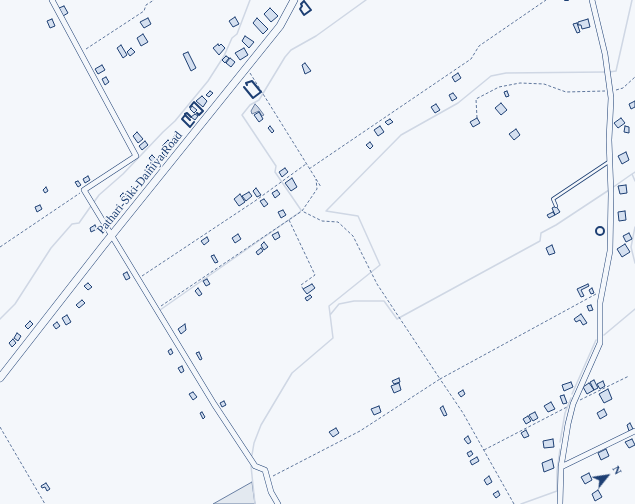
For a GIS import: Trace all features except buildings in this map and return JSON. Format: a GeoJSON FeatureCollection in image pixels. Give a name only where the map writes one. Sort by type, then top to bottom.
{"type":"FeatureCollection","features":[{"type":"Feature","properties":{"kind":"main road","name":"Pathari-Siki-Dainiya Road"},"geometry":{"type":"LineString","coordinates":[[0,378],[280,26],[294,0]]}},
{"type":"Feature","properties":{"kind":"street"},"geometry":{"type":"LineString","coordinates":[[52,0],[136,156],[84,190],[236,439],[255,466],[265,470],[271,492],[278,504]]}},
{"type":"Feature","properties":{"kind":"street"},"geometry":{"type":"LineString","coordinates":[[560,504],[561,467],[573,404],[600,343],[600,303],[610,251],[612,220],[610,90],[600,26],[592,0]]}},
{"type":"Feature","properties":{"kind":"street"},"geometry":{"type":"LineString","coordinates":[[561,467],[635,431]]}},
{"type":"Feature","properties":{"kind":"lane"},"geometry":{"type":"LineString","coordinates":[[556,206],[553,200],[610,161]]}},
{"type":"Feature","properties":{"kind":"path"},"geometry":{"type":"LineString","coordinates":[[80,53],[144,11],[146,5],[154,0]]}},
{"type":"Feature","properties":{"kind":"path"},"geometry":{"type":"LineString","coordinates":[[310,169],[471,59],[479,46],[546,0]]}},
{"type":"Feature","properties":{"kind":"path"},"geometry":{"type":"LineString","coordinates":[[247,67],[321,187]]}},
{"type":"Feature","properties":{"kind":"path"},"geometry":{"type":"LineString","coordinates":[[477,118],[476,99],[499,87],[520,83],[544,84],[566,92],[610,90],[623,88],[635,77]]}},
{"type":"Feature","properties":{"kind":"path"},"geometry":{"type":"LineString","coordinates":[[138,278],[255,201],[306,164]]}},
{"type":"Feature","properties":{"kind":"path"},"geometry":{"type":"LineString","coordinates":[[157,309],[302,211],[316,189],[316,179]]}},
{"type":"Feature","properties":{"kind":"path"},"geometry":{"type":"LineString","coordinates":[[0,247],[84,190]]}},
{"type":"Feature","properties":{"kind":"path"},"geometry":{"type":"LineString","coordinates":[[302,211],[322,221],[338,222],[353,236],[377,284],[440,378],[484,450],[514,504]]}},
{"type":"Feature","properties":{"kind":"path"},"geometry":{"type":"LineString","coordinates":[[289,219],[315,275],[302,285],[303,288]]}},
{"type":"Feature","properties":{"kind":"path"},"geometry":{"type":"LineString","coordinates":[[267,479],[360,431],[440,378],[602,291]]}},
{"type":"Feature","properties":{"kind":"path"},"geometry":{"type":"LineString","coordinates":[[484,450],[629,376]]}},
{"type":"Feature","properties":{"kind":"path"},"geometry":{"type":"LineString","coordinates":[[0,427],[45,504]]}},
{"type":"Feature","properties":{"kind":"shaded area"},"geometry":{"type":"Polygon","coordinates":[[[255,104],[264,115],[262,116],[259,111],[252,114],[251,111],[255,104]]]}},
{"type":"Feature","properties":{"kind":"shaded area"},"geometry":{"type":"Polygon","coordinates":[[[252,482],[255,504],[213,504],[252,482]]]}},
{"type":"Feature","properties":{"kind":"waterway"},"geometry":{"type":"LineString","coordinates":[[94,202],[99,195],[123,174],[175,121],[208,81],[224,56],[232,38],[237,34],[250,0]]}},
{"type":"Feature","properties":{"kind":"waterway"},"geometry":{"type":"LineString","coordinates":[[160,310],[300,212],[301,210],[275,172],[276,166],[242,115],[250,105],[259,100],[285,57],[291,50],[316,36],[366,0]]}},
{"type":"Feature","properties":{"kind":"waterway"},"geometry":{"type":"LineString","coordinates":[[609,72],[616,71],[632,0]]}},
{"type":"Feature","properties":{"kind":"waterway"},"geometry":{"type":"LineString","coordinates":[[252,455],[254,443],[261,425],[292,373],[333,338],[329,306],[380,265],[358,216],[326,211],[401,135],[458,103],[491,76],[506,73],[605,72]]}},
{"type":"Feature","properties":{"kind":"waterway"},"geometry":{"type":"LineString","coordinates":[[635,172],[632,174],[635,181]]}},
{"type":"Feature","properties":{"kind":"waterway"},"geometry":{"type":"LineString","coordinates":[[612,188],[632,174]]}},
{"type":"Feature","properties":{"kind":"waterway"},"geometry":{"type":"LineString","coordinates":[[330,315],[339,304],[354,301],[384,301],[397,319],[540,241],[541,233],[556,225],[609,190]]}},
{"type":"Feature","properties":{"kind":"waterway"},"geometry":{"type":"LineString","coordinates":[[0,319],[15,304],[51,248],[72,224],[79,223],[91,206]]}},
{"type":"Feature","properties":{"kind":"waterway"},"geometry":{"type":"LineString","coordinates":[[635,227],[631,247],[635,263]]}},
{"type":"Feature","properties":{"kind":"waterway"},"geometry":{"type":"LineString","coordinates":[[604,335],[635,309]]}},
{"type":"Feature","properties":{"kind":"waterway"},"geometry":{"type":"LineString","coordinates":[[572,394],[596,340]]}},
{"type":"Feature","properties":{"kind":"waterway"},"geometry":{"type":"LineString","coordinates":[[560,442],[565,413],[571,398]]}},
{"type":"Feature","properties":{"kind":"waterway"},"geometry":{"type":"LineString","coordinates":[[521,504],[557,491],[557,471],[560,449]]}},
{"type":"Feature","properties":{"kind":"waterway"},"geometry":{"type":"LineString","coordinates":[[251,466],[255,504]]}},
{"type":"Feature","properties":{"kind":"wall"},"geometry":{"type":"LineString","coordinates":[[304,1],[311,10],[304,15],[300,9],[302,6],[301,4],[304,1]]}},
{"type":"Feature","properties":{"kind":"wall"},"geometry":{"type":"LineString","coordinates":[[244,87],[253,98],[261,92],[252,81],[246,83],[247,85]]}},
{"type":"Feature","properties":{"kind":"wall"},"geometry":{"type":"LineString","coordinates":[[190,107],[194,102],[203,111],[199,115],[197,113]]}},
{"type":"Feature","properties":{"kind":"wall"},"geometry":{"type":"LineString","coordinates":[[185,114],[187,113],[191,117]]}},
{"type":"Feature","properties":{"kind":"wall"},"geometry":{"type":"LineString","coordinates":[[190,120],[185,115],[182,119],[190,127],[194,122]]}},
{"type":"Feature","properties":{"kind":"wall"},"geometry":{"type":"LineString","coordinates":[[600,227],[603,228],[604,231],[603,234],[600,235],[597,234],[596,231],[597,228],[600,227]]}}]}
